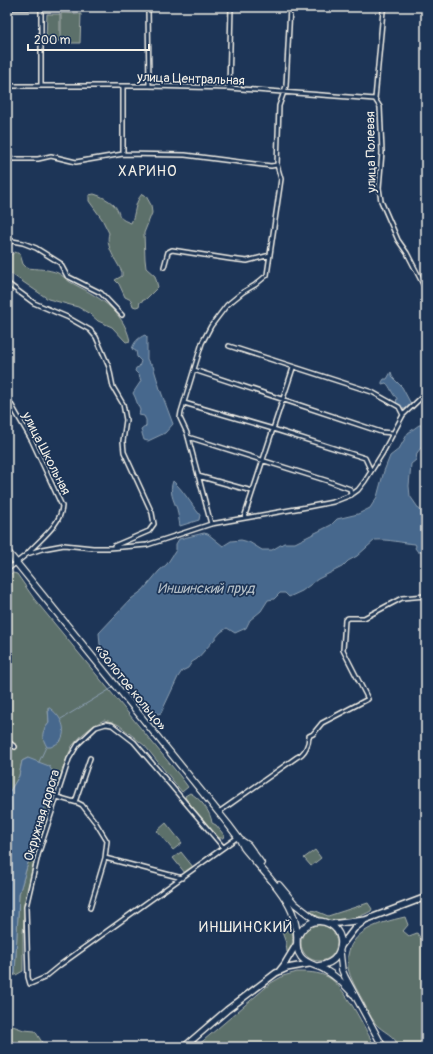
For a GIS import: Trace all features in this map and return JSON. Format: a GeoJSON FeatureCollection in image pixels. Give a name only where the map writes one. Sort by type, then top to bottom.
{"type":"FeatureCollection","features":[{"type":"Feature","properties":{"kind":"highway","name":"«Золотое кольцо»"},"geometry":{"type":"LineString","coordinates":[[7,551],[239,838],[244,848],[280,892],[290,906],[294,918],[298,937],[296,945]]}},
{"type":"Feature","properties":{"kind":"highway","name":"«Золотое кольцо»"},"geometry":{"type":"LineString","coordinates":[[239,838],[248,845],[295,904],[317,921],[330,924]]}},
{"type":"Feature","properties":{"kind":"highway"},"geometry":{"type":"LineString","coordinates":[[298,937],[301,930],[308,924],[317,921]]}},
{"type":"Feature","properties":{"kind":"highway"},"geometry":{"type":"LineString","coordinates":[[330,924],[339,934],[342,970],[353,994],[383,1047]]}},
{"type":"Feature","properties":{"kind":"highway"},"geometry":{"type":"LineString","coordinates":[[296,945],[300,956],[309,964],[317,966],[333,975],[353,994]]}},
{"type":"Feature","properties":{"kind":"highway"},"geometry":{"type":"LineString","coordinates":[[317,966],[330,963],[334,960],[340,949]]}},
{"type":"Feature","properties":{"kind":"main road"},"geometry":{"type":"LineString","coordinates":[[330,924],[365,920],[426,897]]}},
{"type":"Feature","properties":{"kind":"main road"},"geometry":{"type":"LineString","coordinates":[[340,949],[354,929],[365,920]]}},
{"type":"Feature","properties":{"kind":"main road"},"geometry":{"type":"LineString","coordinates":[[184,1047],[227,1010],[276,973],[284,965],[296,945]]}},
{"type":"Feature","properties":{"kind":"main road"},"geometry":{"type":"LineString","coordinates":[[276,973],[287,968],[309,964]]}},
{"type":"Feature","properties":{"kind":"street"},"geometry":{"type":"LineString","coordinates":[[41,7],[41,85]]}},
{"type":"Feature","properties":{"kind":"street"},"geometry":{"type":"LineString","coordinates":[[7,8],[148,7],[149,86]]}},
{"type":"Feature","properties":{"kind":"street"},"geometry":{"type":"LineString","coordinates":[[229,88],[231,7]]}},
{"type":"Feature","properties":{"kind":"street"},"geometry":{"type":"LineString","coordinates":[[211,524],[188,437],[180,418],[180,412],[202,343],[211,326],[227,305],[255,285],[266,275],[281,179],[277,165],[279,106],[286,86],[290,7]]}},
{"type":"Feature","properties":{"kind":"street"},"geometry":{"type":"LineString","coordinates":[[375,99],[383,11],[385,7]]}},
{"type":"Feature","properties":{"kind":"street","name":"улица Центральная"},"geometry":{"type":"LineString","coordinates":[[7,86],[41,85],[229,88],[375,99]]}},
{"type":"Feature","properties":{"kind":"street"},"geometry":{"type":"LineString","coordinates":[[123,154],[124,86]]}},
{"type":"Feature","properties":{"kind":"street","name":"улица Полевая"},"geometry":{"type":"LineString","coordinates":[[375,99],[380,107],[382,152],[379,188],[381,201],[398,240],[426,290]]}},
{"type":"Feature","properties":{"kind":"street"},"geometry":{"type":"LineString","coordinates":[[7,159],[38,159],[51,156],[76,162],[123,154],[185,156],[271,166],[277,165]]}},
{"type":"Feature","properties":{"kind":"street"},"geometry":{"type":"LineString","coordinates":[[7,240],[23,243],[36,248],[60,263],[67,276],[101,293],[122,315]]}},
{"type":"Feature","properties":{"kind":"street"},"geometry":{"type":"LineString","coordinates":[[164,267],[168,252],[172,250],[230,260],[247,261],[270,255]]}},
{"type":"Feature","properties":{"kind":"street"},"geometry":{"type":"LineString","coordinates":[[7,283],[34,303],[67,316],[90,330],[96,337],[107,361],[113,387],[122,400],[125,411],[123,442],[124,452],[144,494],[154,520],[153,527],[147,533],[109,548]]}},
{"type":"Feature","properties":{"kind":"street"},"geometry":{"type":"LineString","coordinates":[[229,346],[293,368],[372,392],[399,407],[403,415]]}},
{"type":"Feature","properties":{"kind":"street"},"geometry":{"type":"LineString","coordinates":[[244,518],[293,368]]}},
{"type":"Feature","properties":{"kind":"street"},"geometry":{"type":"LineString","coordinates":[[194,370],[283,398],[381,432],[393,433]]}},
{"type":"Feature","properties":{"kind":"street"},"geometry":{"type":"LineString","coordinates":[[7,570],[27,554],[42,549],[64,545],[109,548],[146,545],[211,524],[333,502],[351,495],[358,490],[371,471],[403,415],[426,394]]}},
{"type":"Feature","properties":{"kind":"street","name":"улица Школьная"},"geometry":{"type":"LineString","coordinates":[[7,397],[32,441],[62,506],[61,515],[57,522],[27,554]]}},
{"type":"Feature","properties":{"kind":"street"},"geometry":{"type":"LineString","coordinates":[[184,403],[365,458],[371,471]]}},
{"type":"Feature","properties":{"kind":"street"},"geometry":{"type":"LineString","coordinates":[[188,437],[350,489],[351,495]]}},
{"type":"Feature","properties":{"kind":"street"},"geometry":{"type":"LineString","coordinates":[[198,476],[252,491]]}},
{"type":"Feature","properties":{"kind":"street"},"geometry":{"type":"LineString","coordinates":[[218,812],[297,757],[301,756],[309,743],[309,736],[313,734],[322,723],[368,698],[343,650],[345,620],[348,618],[364,618],[402,598],[426,596]]}},
{"type":"Feature","properties":{"kind":"street","name":"Окружная дорога"},"geometry":{"type":"LineString","coordinates":[[224,847],[142,750],[122,731],[112,725],[106,724],[96,728],[78,744],[69,760],[38,855],[26,907],[28,977],[30,984],[44,978],[72,955],[224,847],[239,838]]}},
{"type":"Feature","properties":{"kind":"street"},"geometry":{"type":"LineString","coordinates":[[7,741],[15,747]]}},
{"type":"Feature","properties":{"kind":"street"},"geometry":{"type":"LineString","coordinates":[[75,802],[90,758]]}},
{"type":"Feature","properties":{"kind":"street"},"geometry":{"type":"LineString","coordinates":[[56,797],[75,802],[85,808],[107,841],[104,858],[90,908]]}},
{"type":"Feature","properties":{"kind":"street"},"geometry":{"type":"LineString","coordinates":[[104,858],[182,878]]}},
{"type":"Feature","properties":{"kind":"green space"},"geometry":{"type":"Polygon","coordinates":[[[61,13],[81,14],[80,43],[61,43],[61,13]]]}},
{"type":"Feature","properties":{"kind":"green space"},"geometry":{"type":"Polygon","coordinates":[[[47,14],[60,14],[60,41],[46,41],[47,14]]]}},
{"type":"Feature","properties":{"kind":"green space"},"geometry":{"type":"Polygon","coordinates":[[[94,194],[105,198],[112,203],[121,217],[131,223],[136,204],[142,194],[146,196],[151,205],[152,213],[144,233],[145,259],[146,268],[155,276],[158,287],[146,299],[140,302],[139,306],[133,306],[131,300],[125,297],[119,284],[115,280],[122,276],[122,272],[108,243],[109,233],[102,219],[89,201],[89,195],[94,194]]]}},
{"type":"Feature","properties":{"kind":"green space"},"geometry":{"type":"Polygon","coordinates":[[[7,252],[11,255],[15,252],[20,254],[23,264],[27,268],[58,273],[70,282],[99,298],[115,312],[121,320],[127,330],[130,341],[126,342],[112,327],[98,321],[78,307],[48,299],[7,271],[7,252]]]}},
{"type":"Feature","properties":{"kind":"green space"},"geometry":{"type":"Polygon","coordinates":[[[7,572],[9,574],[17,574],[35,600],[188,787],[182,792],[145,746],[119,725],[104,720],[83,734],[72,746],[61,773],[33,865],[25,906],[23,971],[16,975],[7,976],[7,974],[15,974],[19,894],[47,798],[28,758],[22,761],[19,776],[7,796],[7,572]],[[48,708],[49,723],[44,730],[61,741],[48,708]]]}},
{"type":"Feature","properties":{"kind":"green space"},"geometry":{"type":"Polygon","coordinates":[[[190,793],[198,798],[210,814],[212,823],[216,825],[224,835],[223,838],[218,838],[186,799],[185,796],[190,793]]]}},
{"type":"Feature","properties":{"kind":"green space"},"geometry":{"type":"Polygon","coordinates":[[[166,823],[182,843],[173,850],[157,831],[166,823]]]}},
{"type":"Feature","properties":{"kind":"green space"},"geometry":{"type":"Polygon","coordinates":[[[315,850],[321,858],[311,866],[304,858],[315,850]]]}},
{"type":"Feature","properties":{"kind":"green space"},"geometry":{"type":"Polygon","coordinates":[[[181,852],[193,867],[185,873],[173,858],[181,852]]]}},
{"type":"Feature","properties":{"kind":"green space"},"geometry":{"type":"Polygon","coordinates":[[[368,903],[372,909],[371,911],[364,915],[340,921],[324,919],[310,910],[328,916],[368,903]]]}},
{"type":"Feature","properties":{"kind":"green space"},"geometry":{"type":"Polygon","coordinates":[[[405,917],[408,925],[403,931],[409,936],[417,933],[426,946],[426,1047],[398,1047],[395,1039],[378,1026],[373,1020],[350,976],[348,968],[348,956],[351,946],[364,931],[384,922],[405,917]]]}},
{"type":"Feature","properties":{"kind":"green space"},"geometry":{"type":"Polygon","coordinates":[[[323,925],[332,930],[336,936],[336,950],[332,956],[323,961],[315,961],[306,956],[302,950],[301,939],[306,930],[312,926],[323,925]]]}},
{"type":"Feature","properties":{"kind":"green space"},"geometry":{"type":"Polygon","coordinates":[[[292,929],[293,935],[289,954],[287,952],[286,943],[282,932],[292,929]]]}},
{"type":"Feature","properties":{"kind":"green space"},"geometry":{"type":"Polygon","coordinates":[[[297,972],[320,974],[328,977],[334,982],[348,998],[375,1047],[197,1047],[271,983],[283,976],[297,972]]]}},
{"type":"Feature","properties":{"kind":"green space"},"geometry":{"type":"Polygon","coordinates":[[[7,1024],[24,1030],[35,1031],[45,1047],[7,1047],[7,1024]]]}},
{"type":"Feature","properties":{"kind":"water"},"geometry":{"type":"Polygon","coordinates":[[[145,335],[147,337],[147,359],[153,366],[173,424],[165,433],[148,441],[144,440],[141,430],[146,426],[146,420],[144,416],[139,415],[140,410],[133,393],[141,381],[139,375],[135,371],[136,368],[139,367],[141,361],[137,357],[136,351],[132,349],[137,340],[145,335]]]}},
{"type":"Feature","properties":{"kind":"water"},"geometry":{"type":"Polygon","coordinates":[[[391,372],[393,378],[402,387],[411,404],[408,409],[398,406],[396,403],[397,398],[388,385],[386,383],[382,384],[384,379],[387,379],[391,372]]]}},
{"type":"Feature","properties":{"kind":"water","name":"Иншинский пруд"},"geometry":{"type":"Polygon","coordinates":[[[419,425],[426,425],[426,441],[417,453],[416,460],[411,464],[409,486],[410,496],[426,519],[426,552],[418,552],[415,548],[415,544],[375,540],[342,567],[318,579],[302,591],[289,597],[285,593],[280,593],[274,599],[268,600],[261,611],[250,620],[246,628],[235,633],[227,628],[221,632],[188,668],[182,671],[161,713],[158,714],[149,708],[123,681],[114,662],[100,645],[99,633],[167,564],[176,550],[176,544],[179,539],[204,533],[208,534],[223,546],[231,541],[241,540],[249,542],[262,550],[272,550],[284,543],[295,543],[331,525],[337,519],[358,514],[370,508],[377,497],[390,456],[399,449],[408,433],[419,425]]]}},
{"type":"Feature","properties":{"kind":"water"},"geometry":{"type":"Polygon","coordinates":[[[173,481],[200,515],[199,520],[180,526],[177,509],[171,492],[173,481]]]}},
{"type":"Feature","properties":{"kind":"water"},"geometry":{"type":"Polygon","coordinates":[[[48,707],[56,713],[63,726],[63,735],[61,740],[51,747],[47,747],[43,737],[44,729],[49,723],[48,707]]]}},
{"type":"Feature","properties":{"kind":"water"},"geometry":{"type":"Polygon","coordinates":[[[28,758],[49,766],[54,774],[19,894],[15,974],[7,974],[7,796],[19,776],[22,761],[28,758]]]}},
{"type":"Feature","properties":{"kind":"waterway"},"geometry":{"type":"LineString","coordinates":[[119,684],[123,681]]}},
{"type":"Feature","properties":{"kind":"waterway"},"geometry":{"type":"LineString","coordinates":[[61,719],[114,687]]}},
{"type":"Feature","properties":{"kind":"waterway"},"geometry":{"type":"LineString","coordinates":[[39,762],[46,747]]}},
{"type":"Feature","properties":{"kind":"waterway"},"geometry":{"type":"LineString","coordinates":[[7,1038],[10,1047]]}},
{"type":"Feature","properties":{"kind":"district","name":"ХАРИНО"},"geometry":{"type":"Point","coordinates":[148,171]}},
{"type":"Feature","properties":{"kind":"district","name":"ИНШИНСКИЙ"},"geometry":{"type":"Point","coordinates":[246,927]}}]}
